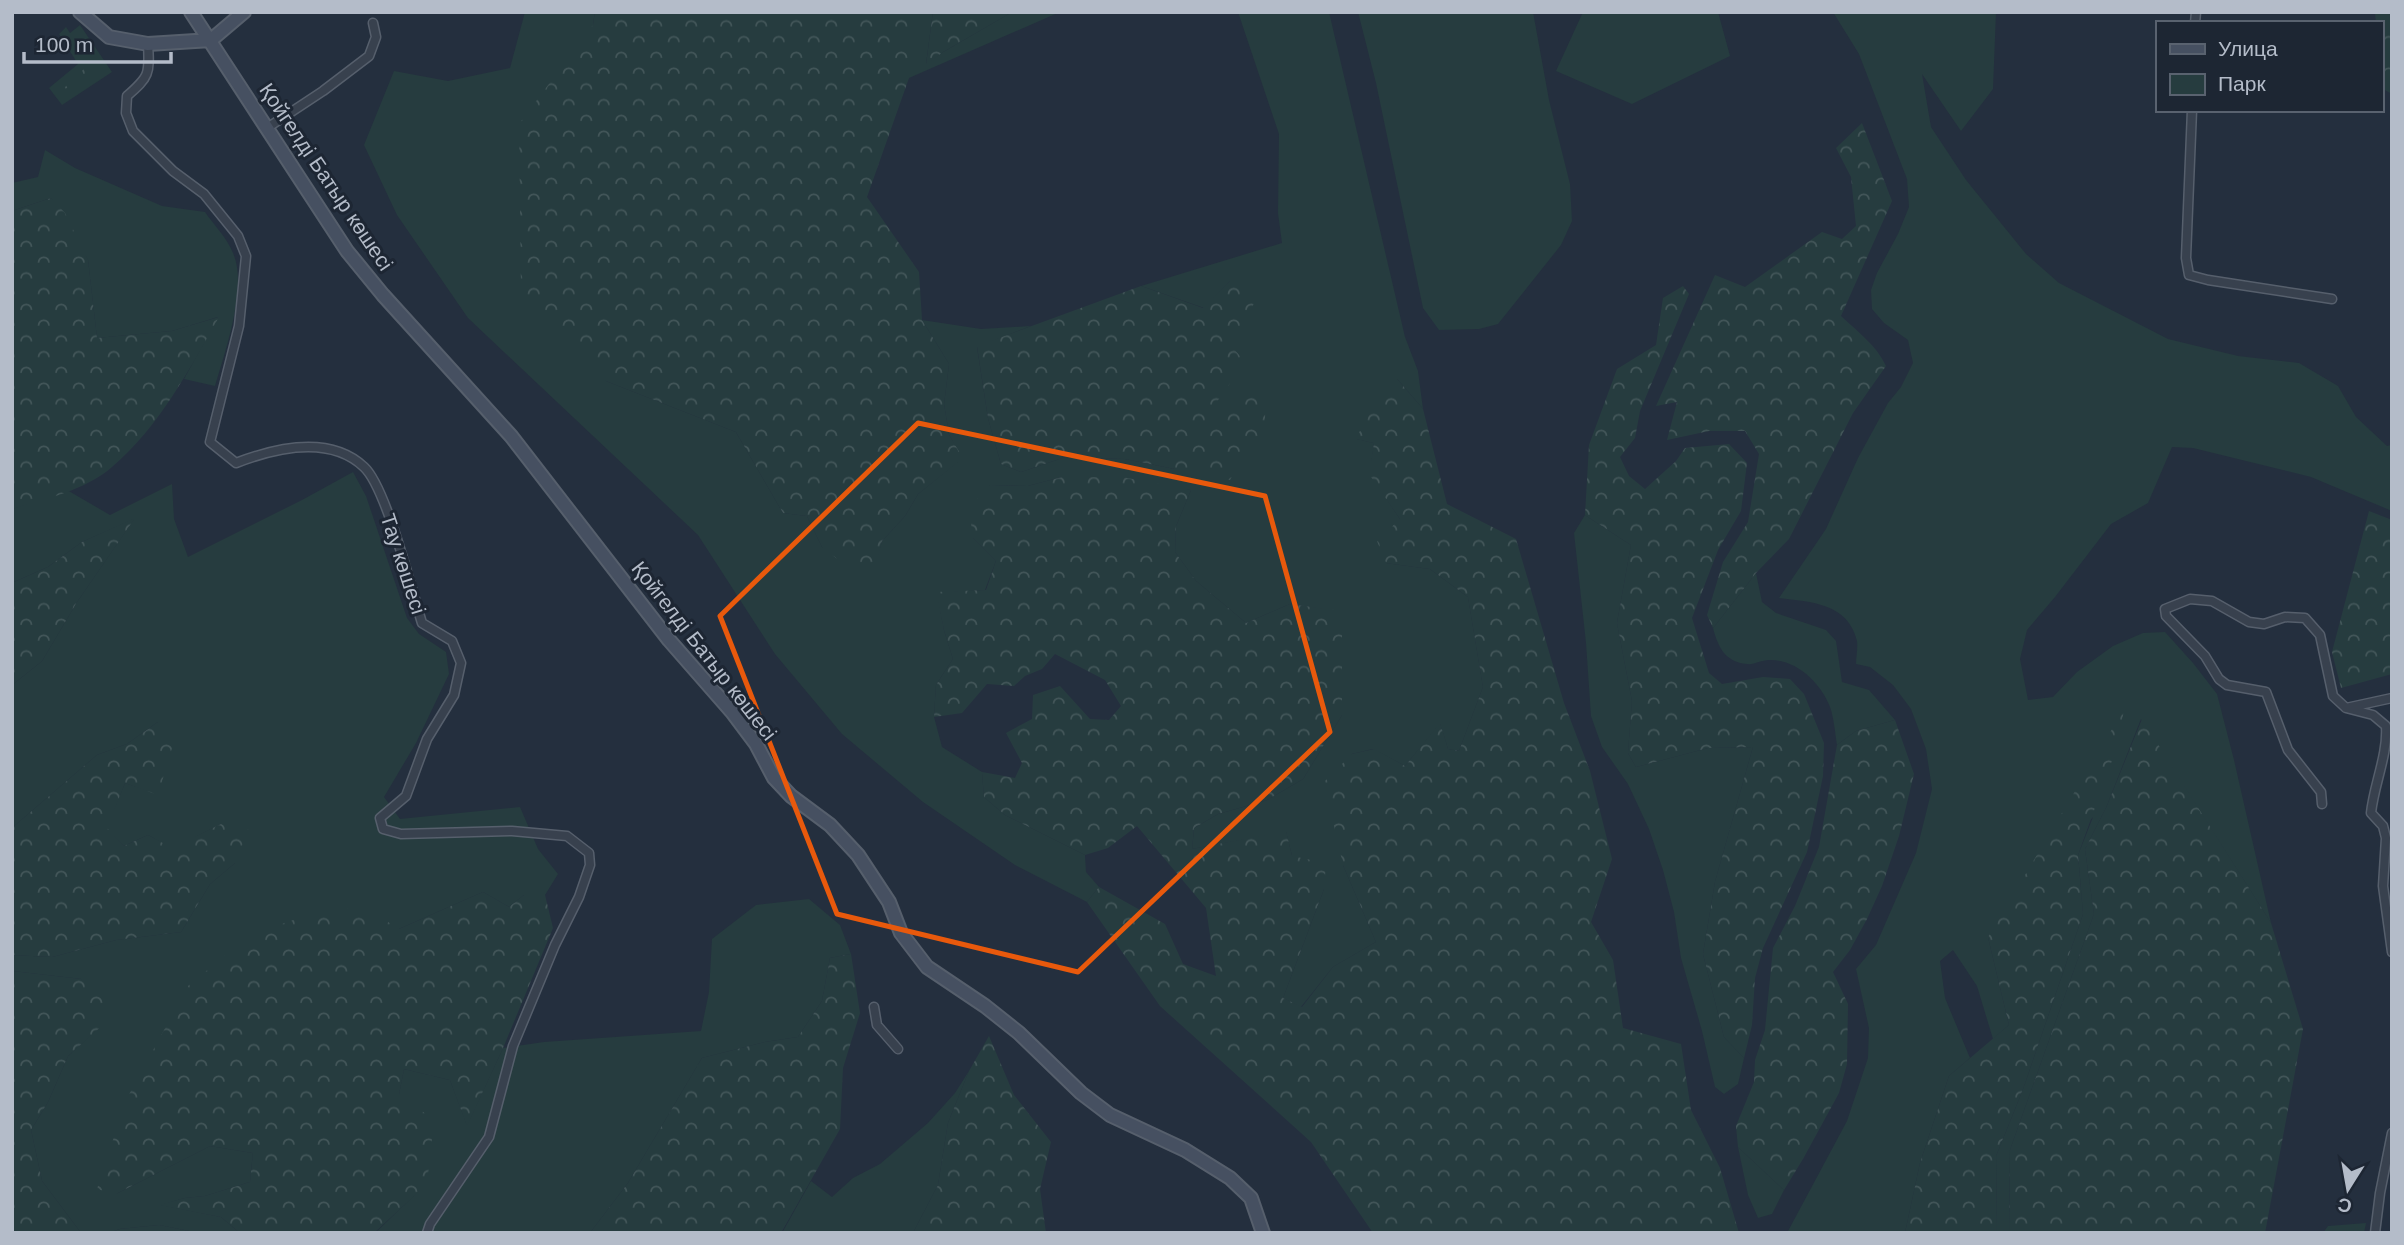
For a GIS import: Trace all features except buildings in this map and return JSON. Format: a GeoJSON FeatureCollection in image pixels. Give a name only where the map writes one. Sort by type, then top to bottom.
{"type":"FeatureCollection","features":[{"type":"Feature","properties":{"kind":"street"},"geometry":{"type":"LineString","coordinates":[[80,12],[109,37],[148,44],[211,40],[244,12]]}},
{"type":"Feature","properties":{"kind":"street","name":"Қойгелді Батыр көшесі"},"geometry":{"type":"LineString","coordinates":[[191,12],[347,251],[383,295],[511,436],[669,640],[740,722],[756,744],[774,778],[791,796],[830,825],[858,855],[889,902],[901,933],[927,967],[985,1006],[1019,1033],[1081,1093],[1110,1115],[1185,1150],[1230,1178],[1251,1198],[1264,1233]]}},
{"type":"Feature","properties":{"kind":"street"},"geometry":{"type":"LineString","coordinates":[[267,128],[324,91],[369,56],[376,37],[373,23]]}},
{"type":"Feature","properties":{"kind":"street","name":"Тау көшесі"},"geometry":{"type":"LineString","coordinates":[[148,44],[150,68],[146,79],[127,96],[126,113],[133,131],[173,171],[204,194],[238,236],[246,256],[239,326],[210,442],[236,463],[266,452],[320,447],[343,453],[365,468],[380,492],[422,623],[452,640],[461,663],[454,695],[427,739],[407,796],[380,818],[383,828],[401,834],[512,831],[567,836],[589,853],[590,865],[579,897],[555,945],[513,1046],[489,1137],[430,1224],[427,1233]]}},
{"type":"Feature","properties":{"kind":"street"},"geometry":{"type":"LineString","coordinates":[[2192,112],[2186,258],[2189,275],[2208,281],[2332,299]]}},
{"type":"Feature","properties":{"kind":"street"},"geometry":{"type":"LineString","coordinates":[[2322,804],[2320,792],[2288,750],[2266,692],[2227,685],[2218,679],[2205,656],[2166,616],[2165,609],[2190,599],[2212,601],[2249,622],[2264,624],[2285,617],[2305,618],[2320,635],[2333,696],[2346,708],[2373,715],[2386,726],[2387,739],[2371,813],[2383,826],[2386,838],[2383,886],[2392,951]]}},
{"type":"Feature","properties":{"kind":"street"},"geometry":{"type":"LineString","coordinates":[[2346,708],[2392,698]]}},
{"type":"Feature","properties":{"kind":"street"},"geometry":{"type":"LineString","coordinates":[[874,1007],[877,1025],[898,1049]]}},
{"type":"Feature","properties":{"kind":"street"},"geometry":{"type":"LineString","coordinates":[[2375,1233],[2392,1133]]}},
{"type":"Feature","properties":{"kind":"highlighted area"},"geometry":{"type":"Polygon","coordinates":[[[918,423],[1265,496],[1330,732],[1078,972],[837,914],[720,616],[918,423]]]}},
{"type":"Feature","properties":{"kind":"green space"},"geometry":{"type":"Polygon","coordinates":[[[525,12],[595,12],[593,24],[606,381],[736,432],[783,513],[807,516],[822,547],[876,562],[882,541],[905,516],[918,494],[962,458],[949,435],[944,404],[949,364],[922,320],[981,329],[1031,326],[977,347],[988,418],[1001,464],[1021,472],[1065,457],[1125,459],[1175,469],[1210,411],[1228,342],[1230,281],[1204,308],[1141,286],[1282,243],[1278,213],[1279,134],[1238,12],[1329,12],[1405,337],[1418,371],[1423,409],[1397,379],[1357,439],[1374,443],[1370,474],[1400,519],[1386,563],[1430,569],[1468,597],[1483,687],[1459,751],[1448,749],[1440,724],[1405,766],[1373,749],[1352,754],[1343,865],[1376,942],[1333,967],[1301,1007],[1283,998],[1324,889],[1292,856],[1286,832],[1192,849],[1194,828],[1218,814],[1267,800],[1303,779],[1342,715],[1342,612],[1290,604],[1246,623],[1196,581],[1175,552],[1176,526],[1191,490],[1062,477],[1028,486],[990,485],[973,538],[996,561],[985,590],[937,593],[953,659],[936,685],[934,717],[942,747],[982,772],[984,797],[1005,815],[1085,855],[1086,872],[1099,887],[1087,902],[1015,865],[923,802],[842,734],[775,654],[698,535],[468,318],[397,215],[364,145],[394,71],[448,81],[510,68],[525,12]]]}},
{"type":"Feature","properties":{"kind":"green space"},"geometry":{"type":"Polygon","coordinates":[[[595,12],[909,12],[909,78],[867,197],[919,272],[922,320],[949,364],[944,404],[949,435],[963,458],[918,494],[905,516],[882,541],[877,562],[859,576],[822,547],[807,516],[783,513],[736,432],[606,381],[521,295],[519,124],[593,25],[595,12]]]}},
{"type":"Feature","properties":{"kind":"green space"},"geometry":{"type":"Polygon","coordinates":[[[909,12],[933,12],[926,64],[1012,12],[1060,12],[909,78],[909,12]]]}},
{"type":"Feature","properties":{"kind":"green space"},"geometry":{"type":"Polygon","coordinates":[[[933,12],[1012,12],[943,52],[926,65],[933,12]]]}},
{"type":"Feature","properties":{"kind":"green space"},"geometry":{"type":"Polygon","coordinates":[[[1358,12],[1533,12],[1549,100],[1570,184],[1572,221],[1561,245],[1498,324],[1479,329],[1439,330],[1423,308],[1376,83],[1358,12]]]}},
{"type":"Feature","properties":{"kind":"green space"},"geometry":{"type":"Polygon","coordinates":[[[1583,12],[1718,12],[1730,56],[1632,104],[1556,71],[1583,12]]]}},
{"type":"Feature","properties":{"kind":"green space"},"geometry":{"type":"Polygon","coordinates":[[[1833,12],[1996,12],[1993,89],[1961,131],[1922,74],[1931,127],[1966,180],[2026,254],[2059,283],[2168,339],[2238,356],[2299,363],[2338,386],[2356,417],[2387,446],[2392,445],[2392,511],[2311,477],[2193,448],[2172,447],[2148,503],[2111,524],[2027,630],[2020,659],[2028,700],[2053,697],[2077,672],[2113,646],[2143,633],[2165,632],[2193,663],[2217,694],[2271,923],[2141,719],[2106,808],[2085,849],[2094,914],[2010,1150],[2009,1233],[1997,1233],[1996,1156],[2023,1089],[2083,914],[2078,855],[2093,817],[1988,937],[2009,1025],[1993,1039],[1977,986],[1953,950],[1940,961],[1945,998],[1970,1058],[1949,1076],[1920,1163],[1905,1233],[1787,1233],[1847,1121],[1868,1058],[1869,1028],[1856,969],[1876,945],[1916,853],[1932,789],[1926,749],[1911,709],[1893,685],[1870,667],[1856,664],[1857,641],[1846,619],[1815,603],[1779,598],[1826,529],[1858,458],[1913,363],[1908,340],[1884,323],[1872,309],[1871,290],[1909,207],[1907,179],[1859,54],[1833,12]]]}},
{"type":"Feature","properties":{"kind":"green space"},"geometry":{"type":"Polygon","coordinates":[[[2375,12],[2392,12],[2392,94],[2385,90],[2383,80],[2383,21],[2376,21],[2375,12]]]}},
{"type":"Feature","properties":{"kind":"green space"},"geometry":{"type":"Polygon","coordinates":[[[80,25],[112,72],[62,105],[49,88],[78,64],[59,34],[66,27],[70,33],[80,25]]]}},
{"type":"Feature","properties":{"kind":"green space"},"geometry":{"type":"Polygon","coordinates":[[[88,55],[102,74],[62,90],[85,68],[82,59],[88,55]]]}},
{"type":"Feature","properties":{"kind":"green space"},"geometry":{"type":"Polygon","coordinates":[[[1862,123],[1892,201],[1841,316],[1872,345],[1886,366],[1853,413],[1789,539],[1756,573],[1713,628],[1707,615],[1723,562],[1748,522],[1759,454],[1745,431],[1709,431],[1667,440],[1677,402],[1656,406],[1715,275],[1745,287],[1822,232],[1842,239],[1856,226],[1851,177],[1836,148],[1862,123]]]}},
{"type":"Feature","properties":{"kind":"green space"},"geometry":{"type":"Polygon","coordinates":[[[45,150],[75,168],[162,206],[205,212],[224,237],[237,267],[237,301],[215,386],[184,379],[218,317],[172,331],[97,338],[88,260],[51,198],[12,211],[12,183],[38,177],[45,150]]]}},
{"type":"Feature","properties":{"kind":"green space"},"geometry":{"type":"Polygon","coordinates":[[[51,198],[65,213],[88,260],[97,338],[172,331],[219,317],[159,416],[112,467],[78,488],[12,509],[12,211],[51,198]]]}},
{"type":"Feature","properties":{"kind":"green space"},"geometry":{"type":"Polygon","coordinates":[[[1261,280],[1245,331],[1228,342],[1245,362],[1211,410],[1266,393],[1264,442],[1246,450],[1230,480],[1125,459],[1065,457],[1021,472],[1001,464],[988,418],[977,346],[1141,286],[1203,308],[1230,281],[1261,280]]]}},
{"type":"Feature","properties":{"kind":"green space"},"geometry":{"type":"Polygon","coordinates":[[[1683,286],[1689,294],[1640,411],[1635,438],[1620,457],[1629,476],[1645,489],[1676,461],[1685,448],[1729,444],[1747,463],[1741,511],[1718,550],[1692,618],[1709,673],[1722,684],[1763,677],[1790,679],[1804,694],[1824,743],[1823,776],[1807,852],[1763,948],[1755,978],[1752,1025],[1744,1058],[1724,1037],[1703,954],[1715,882],[1753,747],[1708,748],[1636,767],[1628,753],[1632,701],[1617,623],[1631,545],[1585,515],[1589,445],[1617,369],[1656,345],[1663,298],[1683,286]]]}},
{"type":"Feature","properties":{"kind":"green space"},"geometry":{"type":"Polygon","coordinates":[[[1388,373],[1397,379],[1423,409],[1447,504],[1516,539],[1564,703],[1590,771],[1612,859],[1591,922],[1613,960],[1623,1028],[1681,1044],[1691,1110],[1720,1168],[1739,1233],[1373,1233],[1311,1142],[1160,1006],[1087,902],[1099,887],[1165,924],[1183,964],[1216,976],[1206,908],[1137,826],[1108,848],[1085,855],[1005,815],[984,797],[982,772],[1015,778],[1022,763],[1006,733],[1032,719],[1033,695],[1060,686],[1090,719],[1109,720],[1121,706],[1105,680],[1055,654],[1042,669],[1025,676],[1014,686],[987,684],[962,713],[934,717],[936,685],[953,659],[936,592],[986,590],[996,561],[973,538],[969,508],[990,485],[1028,486],[1062,477],[1122,477],[1191,490],[1176,526],[1175,552],[1196,581],[1246,623],[1290,604],[1342,611],[1342,715],[1303,779],[1267,800],[1218,814],[1194,828],[1192,849],[1286,831],[1292,856],[1326,863],[1324,889],[1283,998],[1302,1007],[1333,967],[1376,942],[1343,865],[1324,782],[1352,754],[1374,749],[1405,766],[1440,723],[1448,749],[1459,751],[1483,687],[1468,597],[1430,569],[1386,563],[1377,541],[1400,519],[1369,474],[1374,443],[1356,439],[1388,373]]]}},
{"type":"Feature","properties":{"kind":"green space"},"geometry":{"type":"Polygon","coordinates":[[[353,472],[366,496],[407,618],[419,634],[446,652],[449,674],[416,743],[384,797],[400,819],[520,807],[538,849],[558,874],[545,895],[524,895],[509,907],[483,892],[399,929],[116,1194],[210,1146],[253,1153],[250,1182],[205,1196],[161,1205],[221,1217],[240,1233],[199,1233],[159,1225],[120,1229],[109,1233],[81,1233],[42,1181],[31,1130],[48,1102],[68,1056],[103,1024],[81,979],[12,971],[12,955],[52,957],[116,940],[181,932],[210,884],[235,863],[221,824],[172,849],[148,835],[124,846],[106,828],[125,783],[158,794],[158,722],[127,744],[97,755],[12,828],[12,685],[42,661],[77,602],[134,519],[82,542],[48,567],[12,583],[12,509],[67,490],[110,515],[172,484],[174,519],[188,557],[353,472]]]}},
{"type":"Feature","properties":{"kind":"green space"},"geometry":{"type":"Polygon","coordinates":[[[2369,511],[2392,520],[2392,674],[2341,688],[2332,652],[2369,511]]]}},
{"type":"Feature","properties":{"kind":"green space"},"geometry":{"type":"Polygon","coordinates":[[[1585,515],[1631,545],[1617,623],[1632,701],[1628,753],[1636,767],[1708,748],[1753,747],[1715,882],[1703,954],[1724,1037],[1744,1058],[1738,1084],[1724,1094],[1715,1087],[1681,958],[1674,912],[1649,829],[1628,784],[1602,747],[1591,716],[1574,533],[1585,515]]]}},
{"type":"Feature","properties":{"kind":"green space"},"geometry":{"type":"Polygon","coordinates":[[[135,518],[77,602],[42,661],[12,685],[12,583],[48,567],[82,542],[135,518]]]}},
{"type":"Feature","properties":{"kind":"green space"},"geometry":{"type":"Polygon","coordinates":[[[1756,573],[1762,602],[1776,613],[1826,630],[1836,641],[1842,682],[1869,690],[1895,720],[1856,731],[1837,745],[1830,707],[1820,689],[1806,674],[1779,661],[1766,660],[1747,664],[1728,657],[1717,641],[1713,628],[1756,573]]]}},
{"type":"Feature","properties":{"kind":"green space"},"geometry":{"type":"Polygon","coordinates":[[[2124,709],[2119,741],[2078,855],[2083,914],[2023,1089],[1996,1156],[1997,1233],[1905,1233],[1920,1163],[1949,1076],[2009,1025],[1988,937],[2124,709]]]}},
{"type":"Feature","properties":{"kind":"green space"},"geometry":{"type":"Polygon","coordinates":[[[2142,719],[2271,923],[2303,1029],[2265,1233],[2009,1233],[2010,1150],[2094,914],[2085,849],[2106,808],[2142,719]]]}},
{"type":"Feature","properties":{"kind":"green space"},"geometry":{"type":"Polygon","coordinates":[[[1895,720],[1914,774],[1899,836],[1882,886],[1867,919],[1850,950],[1833,972],[1848,1004],[1847,1064],[1839,1093],[1784,1190],[1738,1147],[1736,1126],[1754,1082],[1755,1060],[1765,1030],[1773,948],[1795,906],[1819,847],[1837,745],[1856,731],[1895,720]]]}},
{"type":"Feature","properties":{"kind":"green space"},"geometry":{"type":"Polygon","coordinates":[[[158,722],[175,738],[158,795],[125,783],[107,828],[124,846],[148,835],[172,848],[221,824],[249,830],[235,863],[210,884],[181,932],[116,940],[52,957],[12,955],[12,828],[97,755],[127,744],[158,722]]]}},
{"type":"Feature","properties":{"kind":"green space"},"geometry":{"type":"Polygon","coordinates":[[[483,892],[509,907],[524,895],[545,895],[553,928],[467,1126],[450,1080],[404,1069],[399,1094],[434,1120],[427,1184],[374,1233],[240,1233],[221,1217],[159,1205],[205,1196],[250,1182],[253,1153],[210,1146],[116,1194],[97,1189],[126,1100],[188,986],[250,935],[302,917],[363,906],[399,929],[483,892]]]}},
{"type":"Feature","properties":{"kind":"green space"},"geometry":{"type":"Polygon","coordinates":[[[809,899],[840,925],[851,954],[830,958],[822,1001],[798,1037],[765,1042],[702,1058],[628,1183],[590,1233],[375,1233],[427,1183],[399,1094],[404,1069],[450,1080],[467,1125],[503,1048],[544,1042],[701,1031],[709,992],[712,939],[756,905],[809,899]]]}},
{"type":"Feature","properties":{"kind":"green space"},"geometry":{"type":"Polygon","coordinates":[[[851,954],[860,1013],[843,1068],[840,1129],[781,1233],[590,1233],[628,1183],[702,1058],[765,1042],[798,1037],[822,1001],[830,958],[851,954]]]}},
{"type":"Feature","properties":{"kind":"green space"},"geometry":{"type":"Polygon","coordinates":[[[12,971],[81,979],[109,998],[104,1024],[68,1056],[48,1102],[31,1130],[42,1181],[81,1233],[12,1233],[12,971]]]}},
{"type":"Feature","properties":{"kind":"green space"},"geometry":{"type":"Polygon","coordinates":[[[989,1036],[1014,1095],[1051,1142],[1040,1189],[1046,1233],[913,1233],[938,1185],[948,1123],[969,1071],[989,1036]]]}},
{"type":"Feature","properties":{"kind":"green space"},"geometry":{"type":"Polygon","coordinates":[[[969,1071],[948,1123],[938,1185],[913,1233],[782,1233],[811,1181],[832,1197],[853,1178],[880,1164],[928,1123],[955,1093],[969,1071]]]}},
{"type":"Feature","properties":{"kind":"green space"},"geometry":{"type":"Polygon","coordinates":[[[1738,1147],[1784,1190],[1772,1214],[1758,1218],[1748,1195],[1738,1147]]]}},
{"type":"Feature","properties":{"kind":"green space"},"geometry":{"type":"Polygon","coordinates":[[[2366,1223],[2364,1233],[2323,1233],[2328,1226],[2366,1223]]]}},
{"type":"Feature","properties":{"kind":"green space"},"geometry":{"type":"Polygon","coordinates":[[[159,1225],[199,1233],[109,1233],[120,1229],[159,1225]]]}}]}
